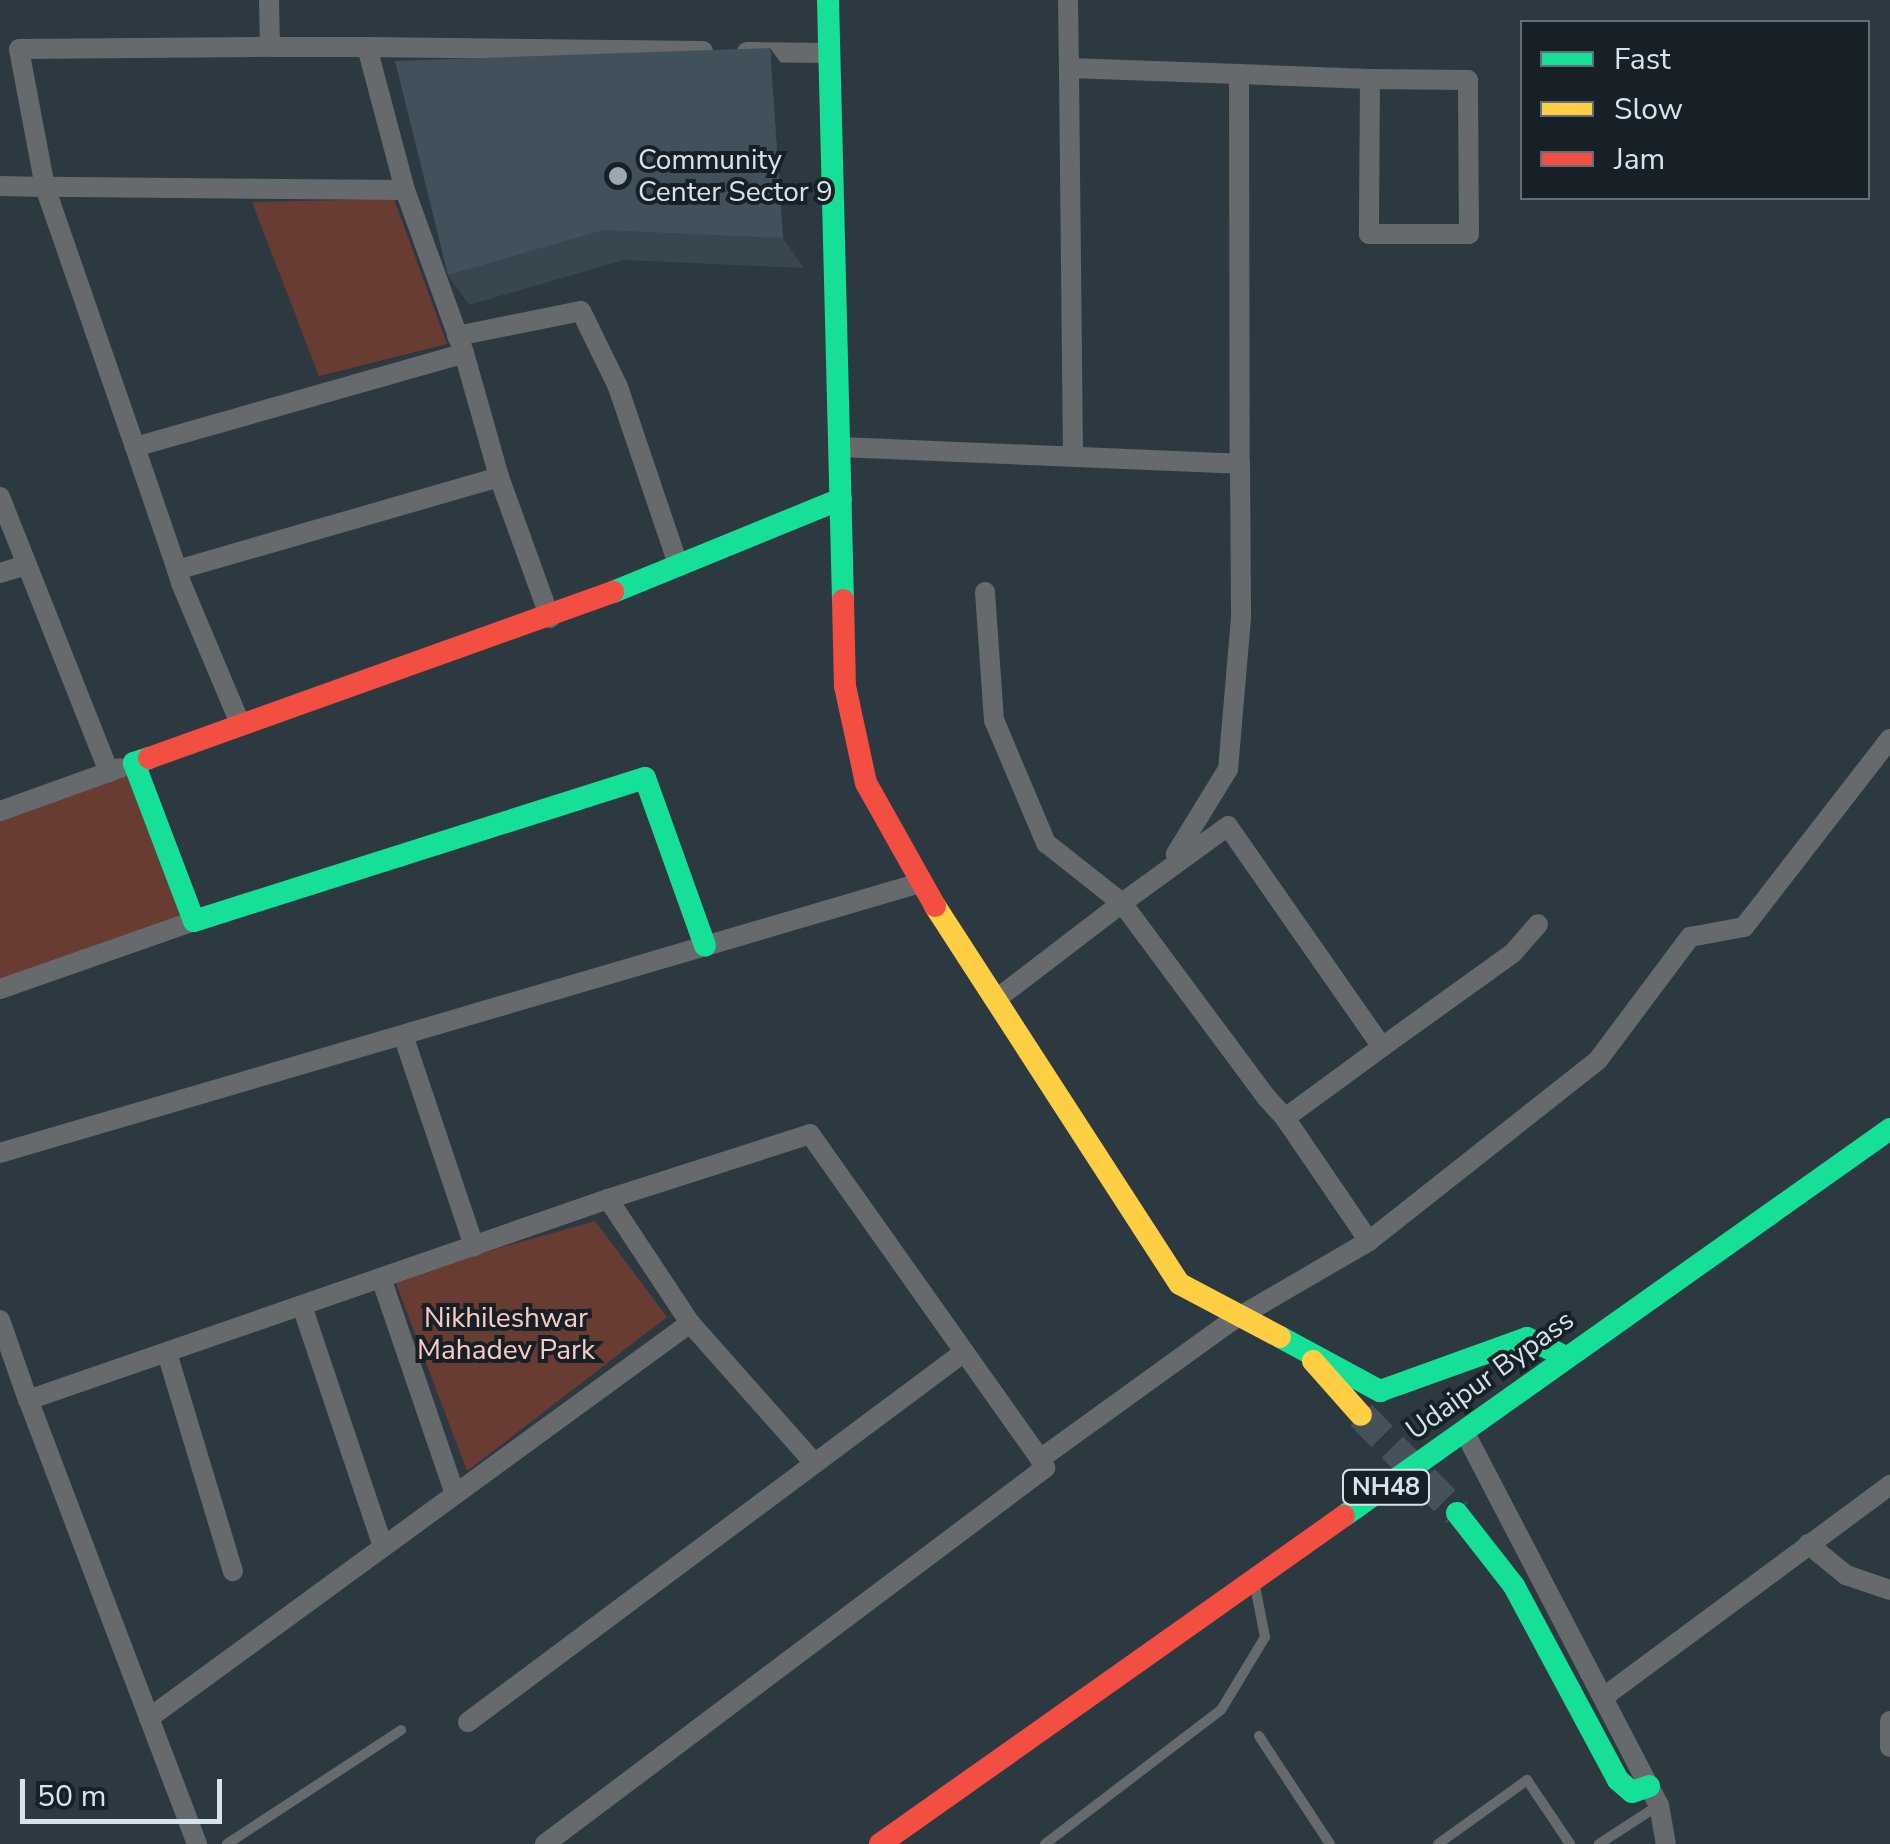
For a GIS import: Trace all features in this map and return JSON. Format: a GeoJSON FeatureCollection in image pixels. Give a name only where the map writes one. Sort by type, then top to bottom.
{"type":"FeatureCollection","features":[{"type":"Feature","properties":{"kind":"main road"},"geometry":{"type":"LineString","coordinates":[[828,0],[850,706],[866,783],[920,883],[1180,1284],[1314,1360],[1380,1392],[1527,1338],[1566,1357]]}},
{"type":"Feature","properties":{"kind":"main road"},"geometry":{"type":"LineString","coordinates":[[704,946],[645,778],[194,921],[134,763],[550,618],[841,498]]}},
{"type":"Feature","properties":{"kind":"main road","name":"Udaipur Bypass"},"geometry":{"type":"LineString","coordinates":[[880,1844],[1890,1128]]}},
{"type":"Feature","properties":{"kind":"main road"},"geometry":{"type":"LineString","coordinates":[[1314,1360],[1361,1416]]}},
{"type":"Feature","properties":{"kind":"main road"},"geometry":{"type":"LineString","coordinates":[[1457,1512],[1514,1586],[1624,1788],[1654,1795]]}},
{"type":"Feature","properties":{"kind":"street"},"geometry":{"type":"LineString","coordinates":[[269,0],[270,48]]}},
{"type":"Feature","properties":{"kind":"street"},"geometry":{"type":"LineString","coordinates":[[1068,0],[1073,456]]}},
{"type":"Feature","properties":{"kind":"street"},"geometry":{"type":"LineString","coordinates":[[367,48],[405,190],[461,344],[499,477],[550,618]]}},
{"type":"Feature","properties":{"kind":"street"},"geometry":{"type":"LineString","coordinates":[[241,726],[177,570],[45,188],[10,49],[827,52]]}},
{"type":"Feature","properties":{"kind":"street"},"geometry":{"type":"LineString","coordinates":[[1069,68],[1468,80],[1469,234],[1369,234],[1370,80]]}},
{"type":"Feature","properties":{"kind":"street"},"geometry":{"type":"LineString","coordinates":[[1122,903],[1186,845],[1228,769],[1241,618],[1239,74]]}},
{"type":"Feature","properties":{"kind":"street"},"geometry":{"type":"LineString","coordinates":[[0,186],[405,190]]}},
{"type":"Feature","properties":{"kind":"street"},"geometry":{"type":"LineString","coordinates":[[134,448],[461,344],[581,311],[618,388],[678,564]]}},
{"type":"Feature","properties":{"kind":"street"},"geometry":{"type":"LineString","coordinates":[[840,447],[1240,464]]}},
{"type":"Feature","properties":{"kind":"street"},"geometry":{"type":"LineString","coordinates":[[177,570],[499,477]]}},
{"type":"Feature","properties":{"kind":"street"},"geometry":{"type":"LineString","coordinates":[[0,497],[108,772]]}},
{"type":"Feature","properties":{"kind":"street"},"geometry":{"type":"LineString","coordinates":[[0,574],[26,564]]}},
{"type":"Feature","properties":{"kind":"street"},"geometry":{"type":"LineString","coordinates":[[986,592],[994,720],[1016,783],[1046,843],[1122,903],[1285,1118],[1369,1241]]}},
{"type":"Feature","properties":{"kind":"street"},"geometry":{"type":"LineString","coordinates":[[1040,1458],[1242,1316],[1369,1241],[1598,1060],[1690,937],[1744,926],[1890,739]]}},
{"type":"Feature","properties":{"kind":"street"},"geometry":{"type":"LineString","coordinates":[[0,811],[134,763]]}},
{"type":"Feature","properties":{"kind":"street"},"geometry":{"type":"LineString","coordinates":[[995,1000],[1228,826],[1382,1047]]}},
{"type":"Feature","properties":{"kind":"street"},"geometry":{"type":"LineString","coordinates":[[0,1153],[920,883]]}},
{"type":"Feature","properties":{"kind":"street"},"geometry":{"type":"LineString","coordinates":[[0,989],[194,921]]}},
{"type":"Feature","properties":{"kind":"street"},"geometry":{"type":"LineString","coordinates":[[1285,1118],[1513,953],[1538,924]]}},
{"type":"Feature","properties":{"kind":"street"},"geometry":{"type":"LineString","coordinates":[[403,1034],[474,1246]]}},
{"type":"Feature","properties":{"kind":"street"},"geometry":{"type":"LineString","coordinates":[[28,1400],[608,1199],[810,1134],[1046,1468],[545,1844]]}},
{"type":"Feature","properties":{"kind":"street"},"geometry":{"type":"LineString","coordinates":[[608,1199],[690,1322],[815,1464]]}},
{"type":"Feature","properties":{"kind":"street"},"geometry":{"type":"LineString","coordinates":[[381,1278],[454,1494]]}},
{"type":"Feature","properties":{"kind":"street"},"geometry":{"type":"LineString","coordinates":[[302,1306],[383,1548]]}},
{"type":"Feature","properties":{"kind":"street"},"geometry":{"type":"LineString","coordinates":[[0,1320],[197,1844]]}},
{"type":"Feature","properties":{"kind":"street"},"geometry":{"type":"LineString","coordinates":[[149,1718],[690,1322]]}},
{"type":"Feature","properties":{"kind":"street"},"geometry":{"type":"LineString","coordinates":[[468,1722],[964,1352]]}},
{"type":"Feature","properties":{"kind":"street"},"geometry":{"type":"LineString","coordinates":[[167,1353],[233,1571]]}},
{"type":"Feature","properties":{"kind":"street"},"geometry":{"type":"LineString","coordinates":[[1464,1431],[1654,1795],[1666,1844]]}},
{"type":"Feature","properties":{"kind":"street"},"geometry":{"type":"LineString","coordinates":[[1604,1696],[1890,1485]]}},
{"type":"Feature","properties":{"kind":"street"},"geometry":{"type":"LineString","coordinates":[[1808,1544],[1846,1575],[1890,1590]]}},
{"type":"Feature","properties":{"kind":"street"},"geometry":{"type":"LineString","coordinates":[[1890,1721],[1890,1747]]}},
{"type":"Feature","properties":{"kind":"lane"},"geometry":{"type":"LineString","coordinates":[[1044,1844],[1221,1710],[1266,1637],[1254,1580]]}},
{"type":"Feature","properties":{"kind":"lane"},"geometry":{"type":"LineString","coordinates":[[226,1844],[401,1730]]}},
{"type":"Feature","properties":{"kind":"lane"},"geometry":{"type":"LineString","coordinates":[[1259,1736],[1330,1844]]}},
{"type":"Feature","properties":{"kind":"lane"},"geometry":{"type":"LineString","coordinates":[[1438,1844],[1527,1780],[1570,1844]]}},
{"type":"Feature","properties":{"kind":"lane"},"geometry":{"type":"LineString","coordinates":[[1599,1844],[1654,1795]]}},
{"type":"Feature","properties":{"kind":"green space"},"geometry":{"type":"Polygon","coordinates":[[[394,199],[447,344],[319,376],[252,202],[394,199]]]}},
{"type":"Feature","properties":{"kind":"green space"},"geometry":{"type":"Polygon","coordinates":[[[137,771],[180,917],[0,980],[0,811],[137,771]]]}},
{"type":"Feature","properties":{"kind":"green space","name":"Nikhileshwar Mahadev Park"},"geometry":{"type":"Polygon","coordinates":[[[595,1221],[667,1317],[467,1471],[394,1278],[595,1221]]]}},
{"type":"Feature","properties":{"kind":"building","name":"Community Center Sector 9"},"geometry":{"type":"Polygon","coordinates":[[[770,48],[783,238],[603,230],[448,275],[395,61],[770,48]]]}},
{"type":"Feature","properties":{"kind":"tunnel"},"geometry":{"type":"LineString","coordinates":[[1361,1415],[1457,1513]]}},
{"type":"Feature","properties":{"kind":"traffic: fast"},"geometry":{"type":"LineString","coordinates":[[828,0],[843,600]]}},
{"type":"Feature","properties":{"kind":"traffic: fast"},"geometry":{"type":"LineString","coordinates":[[613,592],[841,499]]}},
{"type":"Feature","properties":{"kind":"traffic: fast"},"geometry":{"type":"LineString","coordinates":[[149,758],[134,763],[194,921],[645,778],[705,946]]}},
{"type":"Feature","properties":{"kind":"traffic: fast"},"geometry":{"type":"LineString","coordinates":[[1344,1516],[1890,1129]]}},
{"type":"Feature","properties":{"kind":"traffic: fast"},"geometry":{"type":"LineString","coordinates":[[1280,1337],[1380,1391],[1527,1338],[1566,1357]]}},
{"type":"Feature","properties":{"kind":"traffic: fast"},"geometry":{"type":"LineString","coordinates":[[1457,1513],[1514,1586],[1618,1780],[1632,1792],[1649,1786]]}},
{"type":"Feature","properties":{"kind":"traffic: slow"},"geometry":{"type":"LineString","coordinates":[[935,906],[1180,1284],[1280,1337]]}},
{"type":"Feature","properties":{"kind":"traffic: slow"},"geometry":{"type":"LineString","coordinates":[[1313,1361],[1361,1415]]}},
{"type":"Feature","properties":{"kind":"traffic: jam"},"geometry":{"type":"LineString","coordinates":[[149,758],[613,592]]}},
{"type":"Feature","properties":{"kind":"traffic: jam"},"geometry":{"type":"LineString","coordinates":[[843,600],[845,686],[866,783],[935,906]]}},
{"type":"Feature","properties":{"kind":"traffic: jam"},"geometry":{"type":"LineString","coordinates":[[880,1844],[1344,1516]]}},
{"type":"Feature","properties":{"kind":"place","name":"Community Center Sector 9"},"geometry":{"type":"Point","coordinates":[618,176]}}]}
